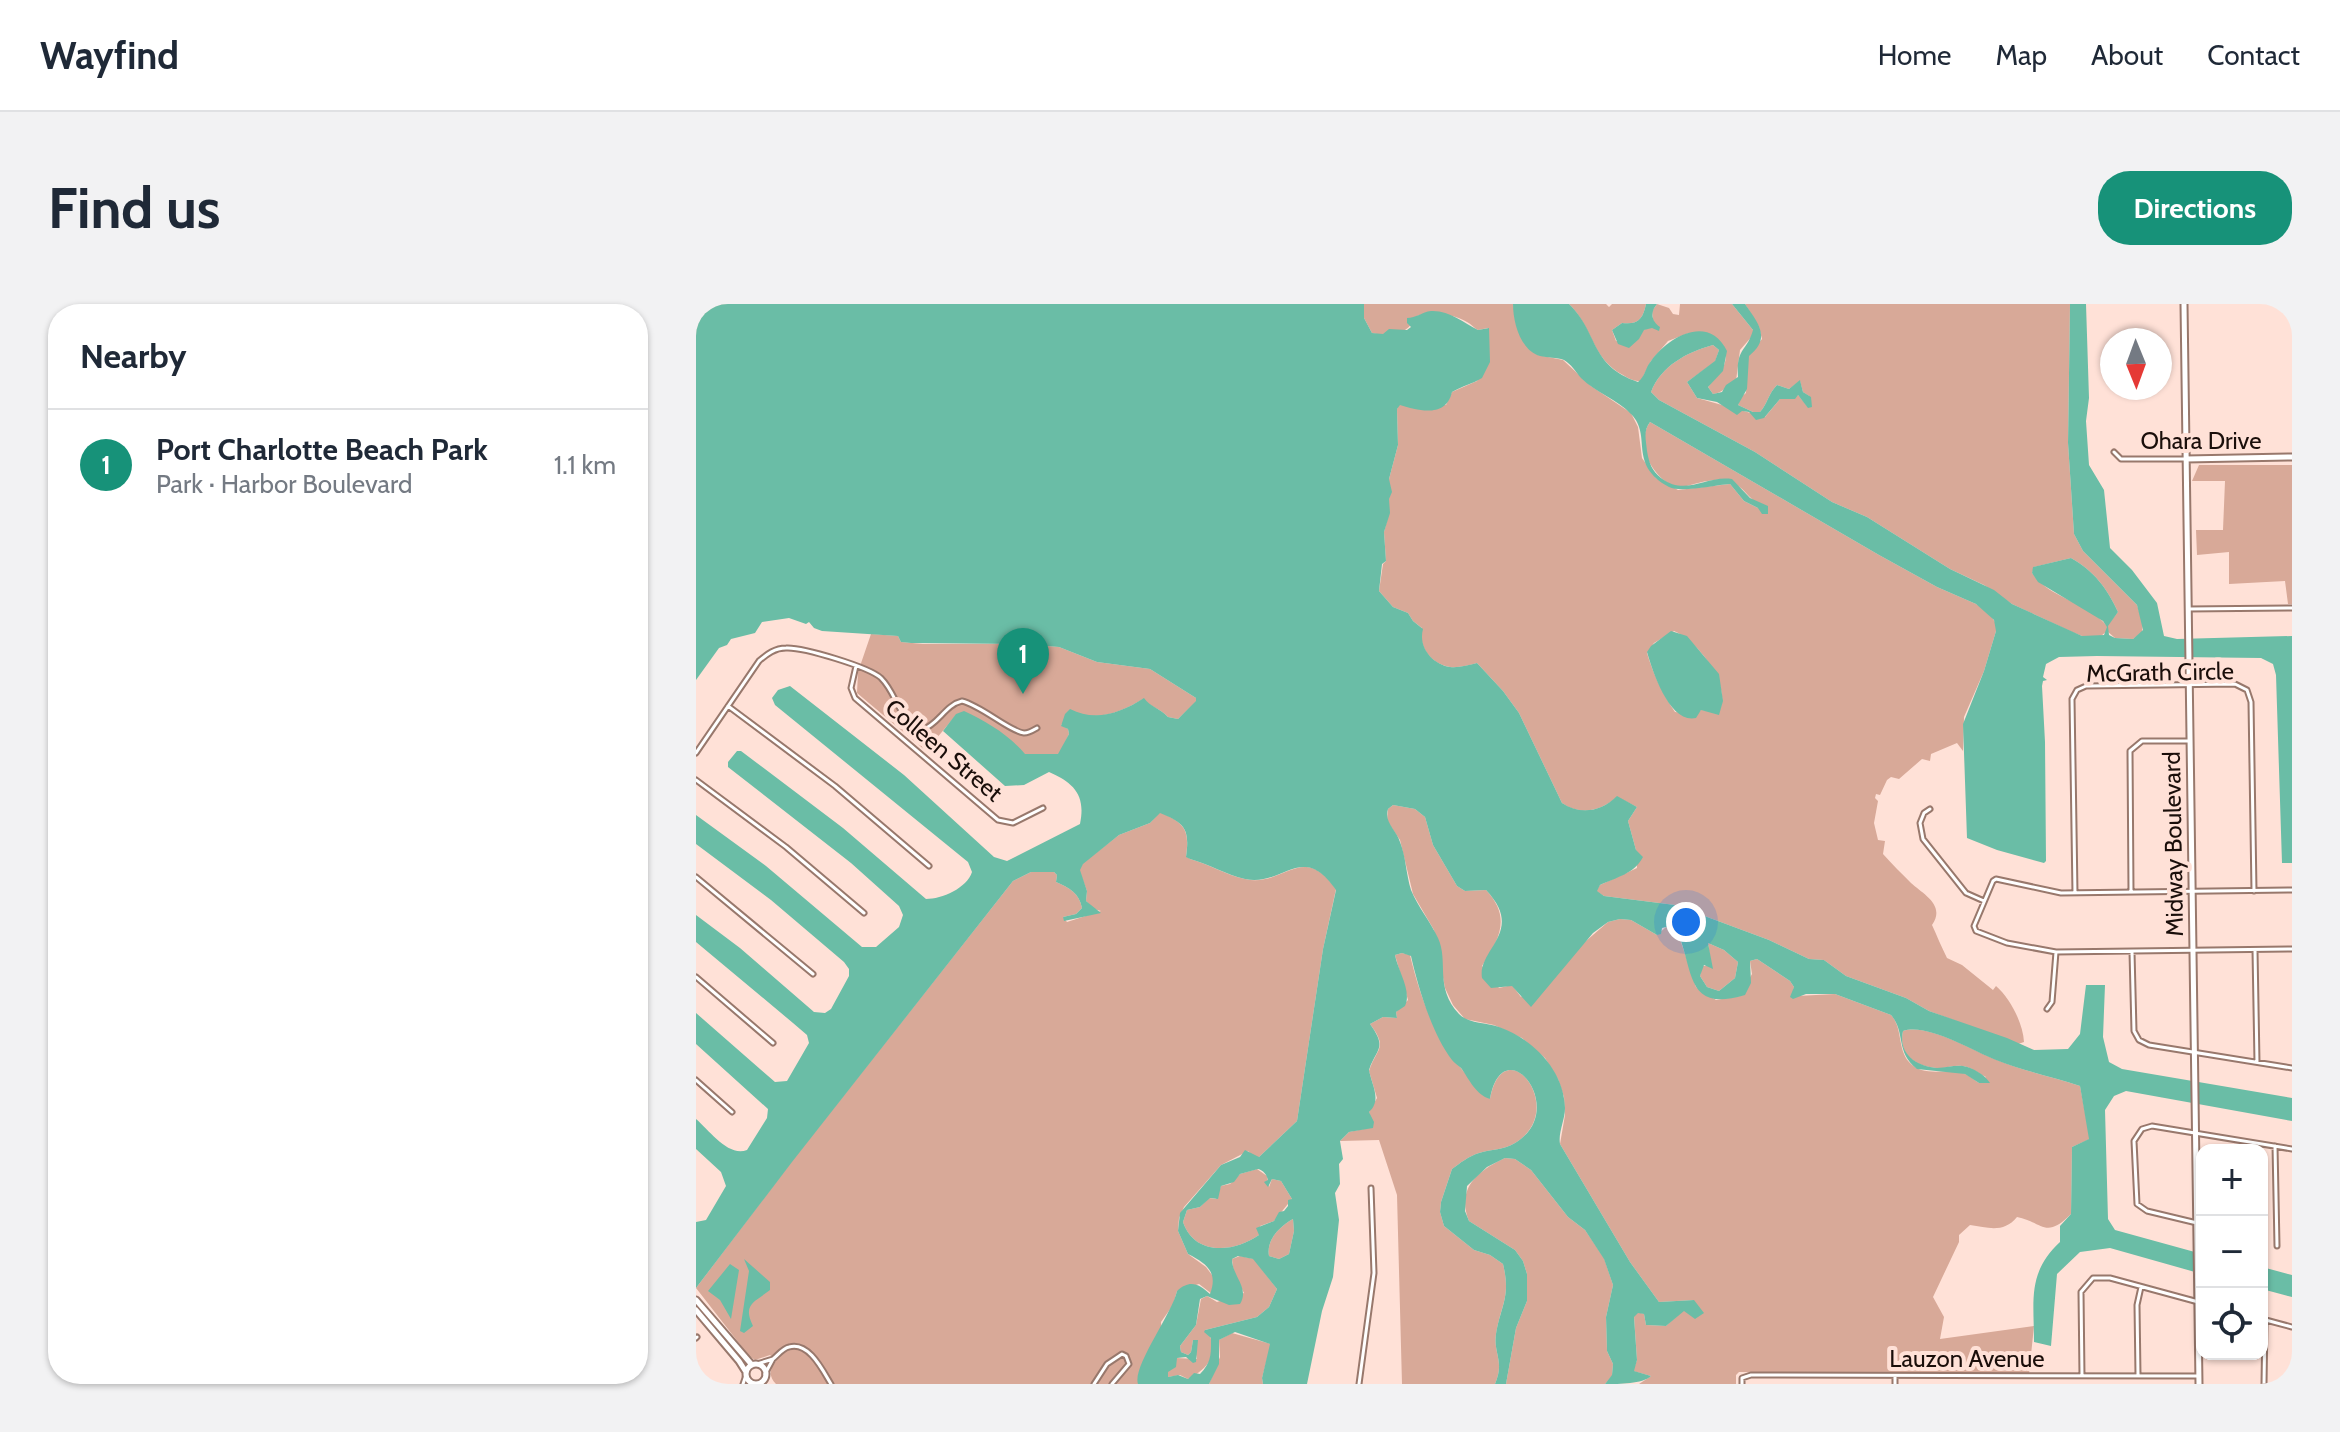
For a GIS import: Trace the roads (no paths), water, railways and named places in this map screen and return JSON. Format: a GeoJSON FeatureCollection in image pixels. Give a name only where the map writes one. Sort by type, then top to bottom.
{"type":"FeatureCollection","features":[{"type":"Feature","properties":{"kind":"street","name":"Midway Boulevard"},"geometry":{"type":"LineString","coordinates":[[2184,304],[2197,1216]]}},
{"type":"Feature","properties":{"kind":"street","name":"Ohara Drive"},"geometry":{"type":"LineString","coordinates":[[2114,452],[2121,459],[2292,457]]}},
{"type":"Feature","properties":{"kind":"street"},"geometry":{"type":"LineString","coordinates":[[2188,609],[2292,608]]}},
{"type":"Feature","properties":{"kind":"street"},"geometry":{"type":"LineString","coordinates":[[696,753],[759,661],[776,650],[793,648],[870,670],[883,680],[902,714],[913,726],[922,730],[933,726],[950,706],[962,701],[982,709],[1020,733],[1037,728]]}},
{"type":"Feature","properties":{"kind":"street","name":"Colleen Street"},"geometry":{"type":"LineString","coordinates":[[856,666],[851,683],[855,698],[998,820],[1013,823],[1043,808]]}},
{"type":"Feature","properties":{"kind":"street","name":"McGrath Circle"},"geometry":{"type":"LineString","coordinates":[[2075,893],[2074,694],[2086,686],[2189,684],[2235,684],[2247,690],[2250,696],[2254,891]]}},
{"type":"Feature","properties":{"kind":"street"},"geometry":{"type":"LineString","coordinates":[[728,706],[835,786],[929,866]]}},
{"type":"Feature","properties":{"kind":"street"},"geometry":{"type":"LineString","coordinates":[[2131,893],[2130,751],[2142,741],[2190,741]]}},
{"type":"Feature","properties":{"kind":"street"},"geometry":{"type":"LineString","coordinates":[[696,780],[786,847],[864,913]]}},
{"type":"Feature","properties":{"kind":"street"},"geometry":{"type":"LineString","coordinates":[[1930,809],[1924,813],[1920,823],[1923,839],[1966,893],[1984,901]]}},
{"type":"Feature","properties":{"kind":"street"},"geometry":{"type":"LineString","coordinates":[[696,877],[813,974]]}},
{"type":"Feature","properties":{"kind":"street"},"geometry":{"type":"LineString","coordinates":[[2292,890],[2075,893],[2045,891],[1996,879],[1974,926],[1976,931],[1986,936],[2023,947],[2056,952],[2292,949]]}},
{"type":"Feature","properties":{"kind":"street"},"geometry":{"type":"LineString","coordinates":[[2255,950],[2257,1062]]}},
{"type":"Feature","properties":{"kind":"street"},"geometry":{"type":"LineString","coordinates":[[2047,1009],[2052,1002],[2056,952]]}},
{"type":"Feature","properties":{"kind":"street"},"geometry":{"type":"LineString","coordinates":[[2132,952],[2136,1036],[2144,1043],[2292,1068]]}},
{"type":"Feature","properties":{"kind":"street"},"geometry":{"type":"LineString","coordinates":[[696,977],[773,1043]]}},
{"type":"Feature","properties":{"kind":"street"},"geometry":{"type":"LineString","coordinates":[[696,1080],[732,1112]]}},
{"type":"Feature","properties":{"kind":"street"},"geometry":{"type":"LineString","coordinates":[[2196,1223],[2140,1208],[2136,1200],[2134,1141],[2138,1132],[2152,1126],[2292,1149]]}},
{"type":"Feature","properties":{"kind":"street"},"geometry":{"type":"LineString","coordinates":[[2275,1146],[2277,1246]]}},
{"type":"Feature","properties":{"kind":"street"},"geometry":{"type":"LineString","coordinates":[[1359,1384],[1373,1283],[1371,1188]]}},
{"type":"Feature","properties":{"kind":"street"},"geometry":{"type":"LineString","coordinates":[[2082,1376],[2083,1286],[2093,1278],[2196,1301]]}},
{"type":"Feature","properties":{"kind":"street"},"geometry":{"type":"LineString","coordinates":[[2138,1376],[2137,1305],[2141,1287]]}},
{"type":"Feature","properties":{"kind":"street"},"geometry":{"type":"LineString","coordinates":[[696,1300],[769,1384]]}},
{"type":"Feature","properties":{"kind":"street"},"geometry":{"type":"LineString","coordinates":[[696,1310],[755,1384],[765,1376],[773,1359]]}},
{"type":"Feature","properties":{"kind":"street"},"geometry":{"type":"LineString","coordinates":[[2268,1321],[2292,1327]]}},
{"type":"Feature","properties":{"kind":"street"},"geometry":{"type":"LineString","coordinates":[[743,1384],[746,1374],[754,1365],[773,1359],[786,1348],[799,1348],[815,1358],[831,1384]]}},
{"type":"Feature","properties":{"kind":"street"},"geometry":{"type":"LineString","coordinates":[[1096,1384],[1107,1364],[1122,1354],[1129,1364],[1112,1384]]}},
{"type":"Feature","properties":{"kind":"street","name":"Midway Boulevard"},"geometry":{"type":"LineString","coordinates":[[2199,1360],[2199,1384]]}},
{"type":"Feature","properties":{"kind":"street"},"geometry":{"type":"LineString","coordinates":[[2264,1360],[2264,1384]]}},
{"type":"Feature","properties":{"kind":"street","name":"Lauzon Avenue"},"geometry":{"type":"LineString","coordinates":[[1742,1384],[1742,1378],[1751,1375],[2199,1376]]}},
{"type":"Feature","properties":{"kind":"street"},"geometry":{"type":"LineString","coordinates":[[1895,1376],[1895,1384]]}},
{"type":"Feature","properties":{"kind":"water"},"geometry":{"type":"Polygon","coordinates":[[[696,304],[1364,304],[1364,318],[1372,333],[1383,334],[1389,329],[1407,330],[1411,327],[1407,318],[1431,311],[1444,313],[1478,330],[1489,328],[1490,362],[1482,378],[1452,392],[1444,406],[1423,410],[1400,405],[1397,409],[1398,445],[1389,479],[1392,492],[1384,532],[1386,561],[1382,564],[1379,591],[1393,607],[1408,613],[1423,629],[1423,642],[1432,658],[1450,667],[1477,663],[1503,691],[1519,713],[1562,803],[1576,809],[1590,810],[1604,806],[1617,796],[1637,807],[1628,821],[1636,850],[1643,857],[1630,871],[1600,885],[1597,891],[1604,896],[1675,905],[1769,940],[1809,959],[1824,960],[1846,976],[2034,1050],[2068,1049],[2080,1034],[2086,985],[2105,985],[2103,1037],[2109,1062],[2122,1069],[2292,1098],[2292,1121],[2126,1091],[2114,1096],[2105,1110],[2108,1219],[2115,1230],[2196,1252],[2196,1272],[2110,1248],[2080,1252],[2057,1274],[2051,1346],[2034,1342],[2037,1276],[2049,1253],[2060,1242],[2060,1226],[2071,1214],[2072,1147],[2089,1139],[2080,1086],[2006,1064],[1937,1034],[1903,1031],[1906,1052],[1922,1065],[1967,1067],[1982,1074],[1990,1083],[1979,1083],[1965,1074],[1917,1069],[1906,1056],[1891,1015],[1835,994],[1806,994],[1793,999],[1790,997],[1794,987],[1790,981],[1757,959],[1750,961],[1751,983],[1745,995],[1712,998],[1702,994],[1695,985],[1678,933],[1666,927],[1657,935],[1631,920],[1608,922],[1593,933],[1531,1007],[1512,986],[1491,988],[1482,978],[1482,968],[1501,929],[1502,917],[1497,905],[1486,890],[1465,891],[1457,886],[1433,845],[1425,817],[1415,809],[1393,805],[1388,809],[1388,818],[1402,848],[1411,890],[1438,938],[1444,984],[1451,1004],[1463,1017],[1512,1032],[1544,1058],[1553,1069],[1563,1094],[1565,1108],[1560,1144],[1630,1262],[1659,1302],[1694,1300],[1704,1313],[1695,1319],[1684,1311],[1666,1326],[1646,1325],[1644,1314],[1638,1313],[1634,1317],[1637,1360],[1634,1371],[1651,1376],[1636,1382],[1605,1384],[1612,1375],[1613,1364],[1607,1351],[1606,1317],[1613,1285],[1604,1259],[1585,1230],[1568,1217],[1531,1170],[1515,1159],[1505,1158],[1487,1167],[1467,1186],[1465,1211],[1469,1221],[1515,1250],[1527,1274],[1527,1301],[1516,1328],[1506,1384],[1495,1384],[1499,1369],[1496,1334],[1506,1293],[1503,1264],[1490,1255],[1474,1250],[1444,1226],[1441,1202],[1452,1169],[1475,1154],[1515,1143],[1531,1129],[1537,1112],[1535,1095],[1528,1081],[1518,1072],[1507,1070],[1497,1079],[1490,1099],[1477,1090],[1438,1037],[1411,956],[1402,953],[1395,955],[1406,987],[1405,1006],[1396,1012],[1397,1018],[1383,1017],[1370,1024],[1379,1044],[1369,1070],[1376,1098],[1369,1112],[1374,1122],[1373,1128],[1349,1132],[1340,1141],[1343,1159],[1339,1164],[1340,1184],[1335,1193],[1339,1220],[1333,1277],[1322,1311],[1307,1384],[1263,1384],[1270,1344],[1235,1332],[1219,1340],[1219,1364],[1209,1384],[1138,1384],[1146,1353],[1177,1291],[1194,1284],[1210,1294],[1212,1287],[1210,1270],[1188,1254],[1178,1231],[1180,1213],[1221,1165],[1240,1157],[1245,1150],[1259,1157],[1297,1121],[1323,949],[1336,890],[1313,869],[1303,867],[1259,880],[1245,879],[1190,859],[1186,857],[1184,828],[1160,813],[1150,823],[1119,835],[1083,864],[1080,870],[1087,891],[1086,901],[1101,913],[1064,921],[1063,917],[1076,914],[1082,908],[1073,892],[1056,882],[1054,872],[1031,872],[1013,881],[696,1288],[696,1222],[706,1220],[726,1186],[721,1172],[696,1149],[696,1119],[720,1142],[740,1151],[747,1150],[767,1118],[768,1109],[696,1044],[696,1013],[775,1082],[787,1081],[809,1043],[807,1035],[696,942],[696,915],[740,948],[814,1012],[825,1013],[831,1009],[849,976],[849,969],[771,900],[696,844],[696,815],[766,866],[862,947],[876,947],[899,927],[903,915],[899,906],[851,863],[728,767],[728,762],[737,751],[741,751],[843,828],[926,899],[953,892],[965,883],[972,872],[968,862],[775,705],[772,698],[778,690],[790,686],[904,775],[994,857],[1007,861],[1080,824],[1079,798],[1071,786],[1049,772],[1024,785],[1005,786],[943,731],[956,714],[964,711],[989,724],[1012,740],[1025,754],[1058,754],[1069,734],[1068,729],[1061,726],[1070,709],[1089,715],[1108,714],[1144,698],[1168,717],[1178,719],[1196,701],[1196,698],[1150,669],[1097,662],[1059,647],[901,642],[898,636],[822,631],[809,622],[806,624],[789,618],[762,622],[755,633],[731,639],[719,648],[696,680],[696,304]],[[1708,943],[1713,969],[1704,965],[1700,976],[1707,987],[1719,991],[1735,978],[1738,962],[1724,950],[1708,943]],[[1258,1169],[1240,1174],[1234,1182],[1221,1186],[1218,1199],[1210,1198],[1200,1207],[1187,1210],[1183,1222],[1197,1241],[1216,1248],[1239,1245],[1259,1235],[1256,1228],[1274,1221],[1279,1212],[1284,1211],[1288,1200],[1292,1199],[1281,1181],[1272,1179],[1268,1187],[1264,1182],[1268,1180],[1267,1176],[1258,1169]],[[1293,1219],[1272,1239],[1269,1256],[1279,1259],[1289,1254],[1293,1219]],[[1238,1256],[1232,1259],[1242,1287],[1240,1304],[1229,1305],[1207,1296],[1200,1299],[1196,1325],[1180,1346],[1181,1352],[1188,1355],[1193,1340],[1198,1340],[1196,1362],[1186,1357],[1177,1358],[1176,1367],[1168,1372],[1168,1377],[1178,1375],[1188,1379],[1204,1370],[1211,1348],[1211,1338],[1205,1330],[1257,1317],[1269,1307],[1277,1289],[1253,1259],[1238,1256]]]}},
{"type":"Feature","properties":{"kind":"water"},"geometry":{"type":"Polygon","coordinates":[[[1513,304],[1569,304],[1611,367],[1638,382],[1659,352],[1678,337],[1700,331],[1710,333],[1727,351],[1723,371],[1708,387],[1713,394],[1722,392],[1738,377],[1740,355],[1753,330],[1732,304],[1745,304],[1758,324],[1761,337],[1749,356],[1747,389],[1738,405],[1760,412],[1777,385],[1789,389],[1800,380],[1803,392],[1811,397],[1812,407],[1808,408],[1798,395],[1795,399],[1780,399],[1764,418],[1756,420],[1749,412],[1742,411],[1737,415],[1717,402],[1697,398],[1687,382],[1715,361],[1719,350],[1713,345],[1685,356],[1661,375],[1651,392],[1659,400],[1755,452],[1832,502],[1867,517],[1950,569],[1994,590],[2012,604],[2082,636],[2104,635],[2107,627],[2103,621],[2038,582],[2032,573],[2033,567],[2071,558],[2093,574],[2114,603],[2118,612],[2108,626],[2109,635],[2133,639],[2143,630],[2137,605],[2083,551],[2074,534],[2068,443],[2070,304],[2086,304],[2089,465],[2104,490],[2110,548],[2132,570],[2157,603],[2164,636],[2177,639],[2292,636],[2292,863],[2282,863],[2276,675],[2273,664],[2261,658],[2059,657],[2046,664],[2043,677],[2047,680],[2043,681],[2042,686],[2046,861],[1997,850],[1967,838],[1963,724],[1996,631],[1994,620],[1976,604],[1937,587],[1879,555],[1650,422],[1646,432],[1648,455],[1653,470],[1661,478],[1679,486],[1732,479],[1750,498],[1768,506],[1768,514],[1762,514],[1758,508],[1744,501],[1730,484],[1690,489],[1669,487],[1648,469],[1640,431],[1631,414],[1587,383],[1564,360],[1540,356],[1527,348],[1516,327],[1513,304]]]}},
{"type":"Feature","properties":{"kind":"water"},"geometry":{"type":"Polygon","coordinates":[[[1646,304],[1657,304],[1652,316],[1660,327],[1659,331],[1652,328],[1644,330],[1629,348],[1618,344],[1612,330],[1622,323],[1639,320],[1646,304]]]}},
{"type":"Feature","properties":{"kind":"water"},"geometry":{"type":"Polygon","coordinates":[[[1671,631],[1687,636],[1719,674],[1723,701],[1719,715],[1701,710],[1696,718],[1687,718],[1678,713],[1664,695],[1647,652],[1671,631]]]}},
{"type":"Feature","properties":{"kind":"water"},"geometry":{"type":"Polygon","coordinates":[[[744,1259],[770,1282],[770,1290],[752,1304],[749,1313],[753,1326],[744,1333],[740,1331],[749,1271],[744,1259]]]}},
{"type":"Feature","properties":{"kind":"water"},"geometry":{"type":"Polygon","coordinates":[[[730,1264],[739,1270],[731,1319],[720,1300],[708,1291],[730,1264]]]}},
{"type":"Feature","properties":{"kind":"water"},"geometry":{"type":"Polygon","coordinates":[[[2268,1269],[2292,1275],[2292,1297],[2268,1291],[2268,1269]]]}},
{"type":"Feature","properties":{"kind":"place","name":"Port Charlotte Beach Park"},"geometry":{"type":"Point","coordinates":[1023,694]}}]}
